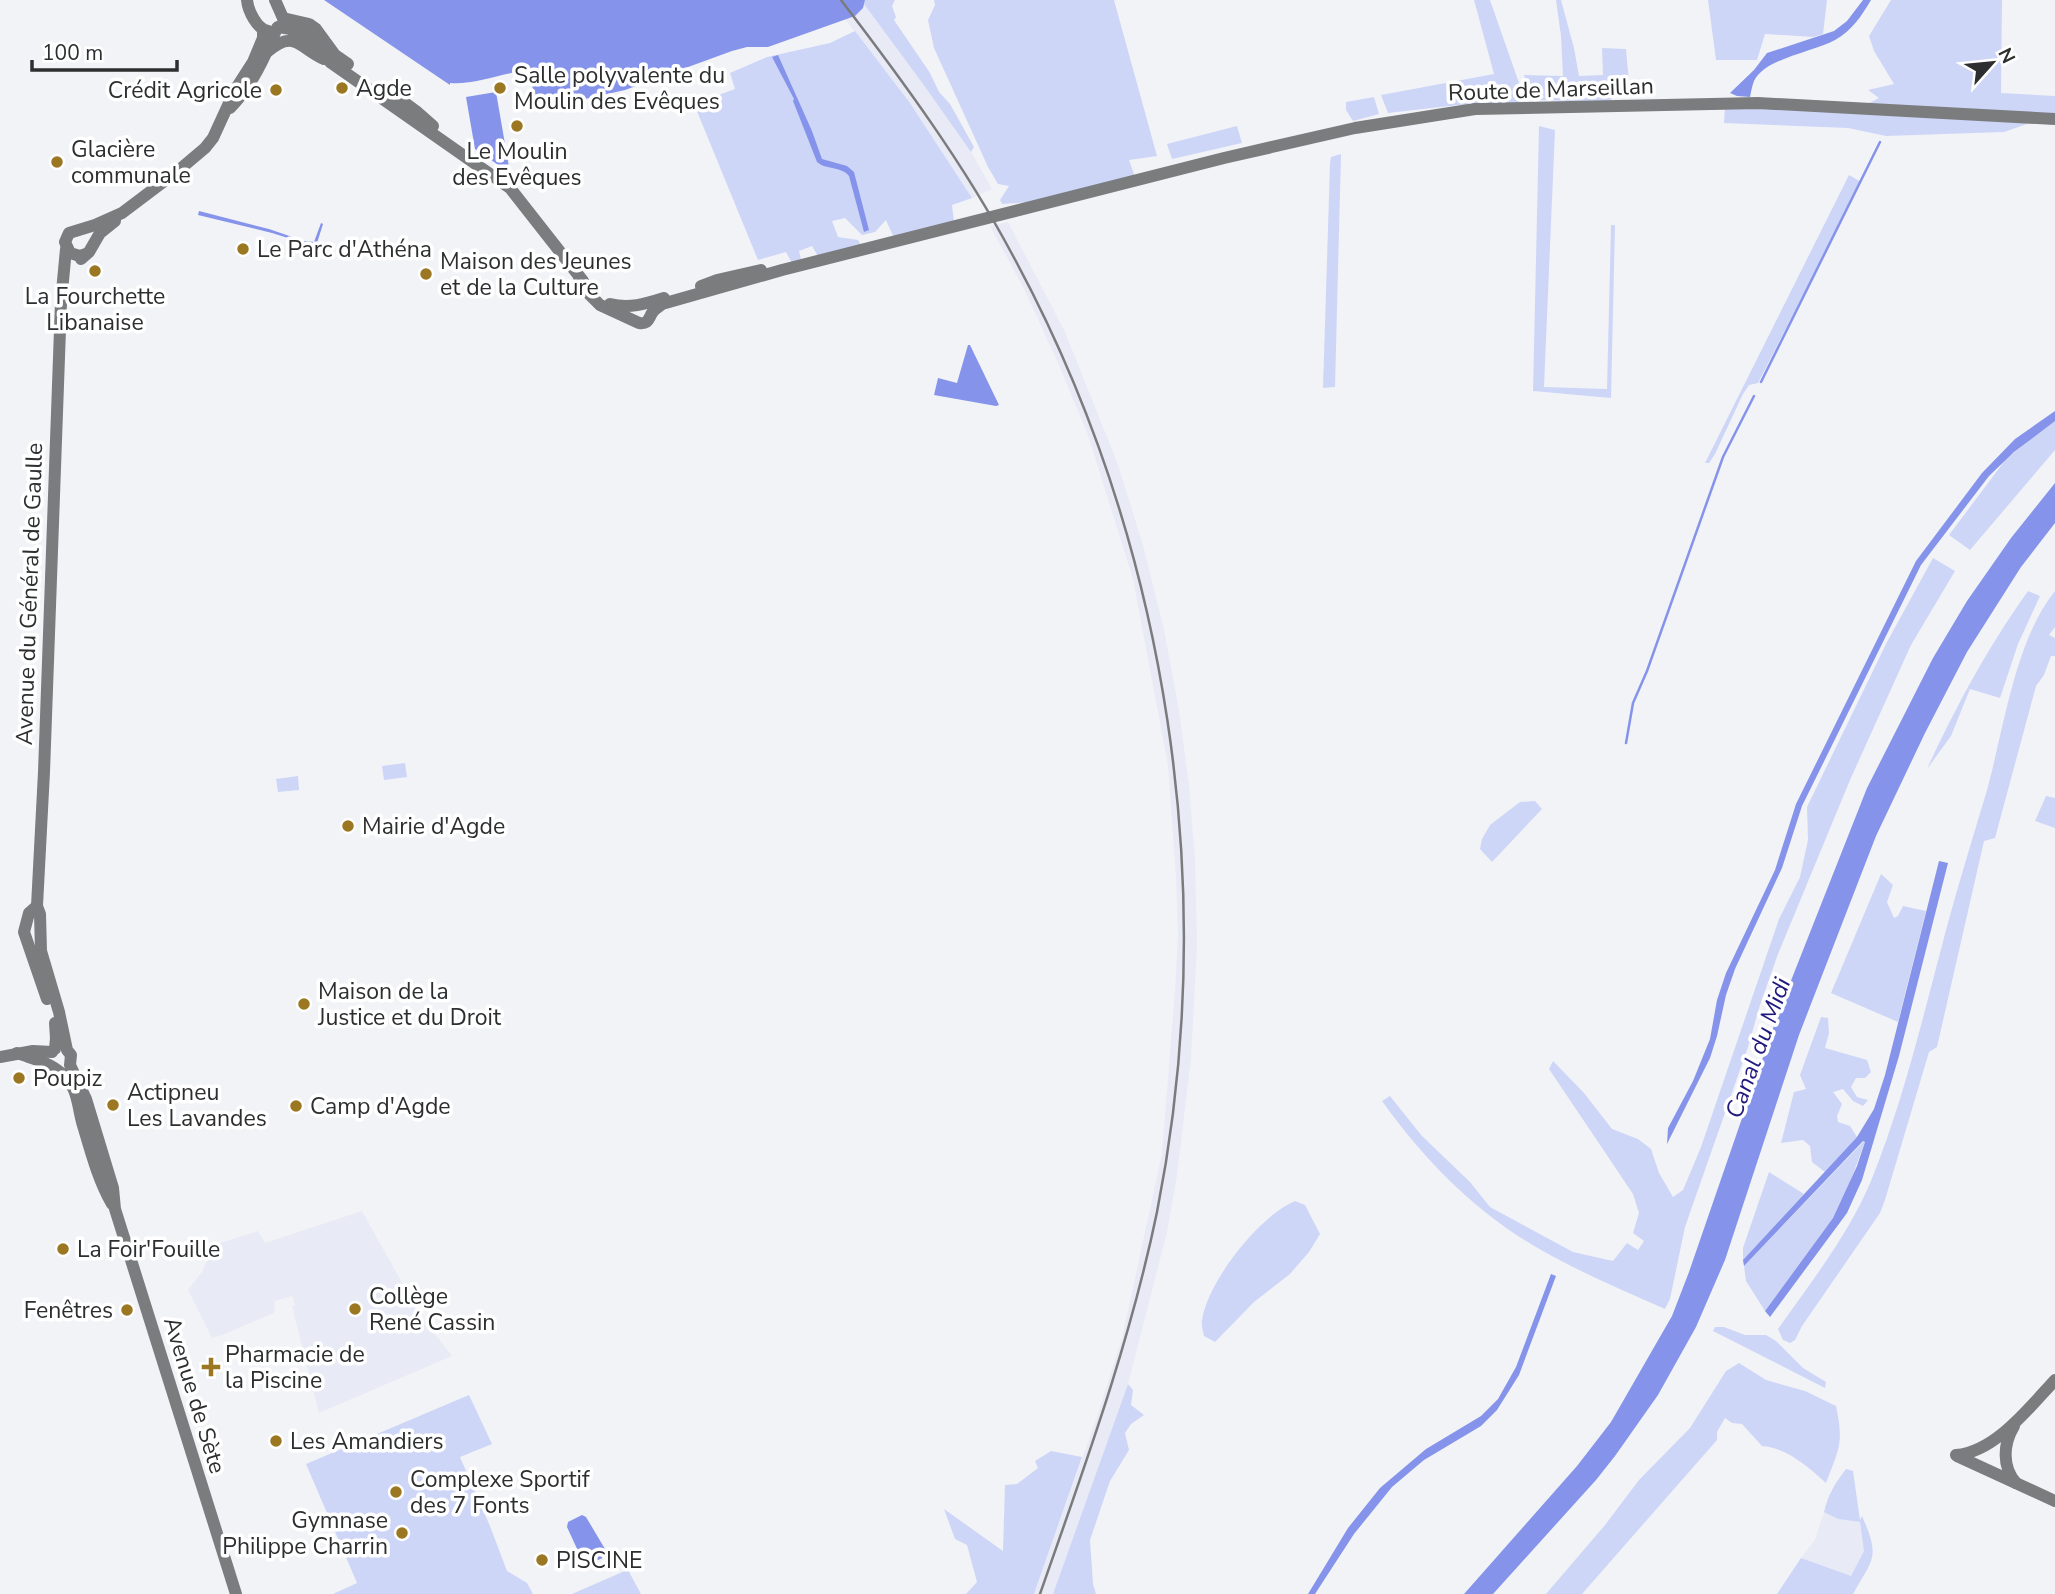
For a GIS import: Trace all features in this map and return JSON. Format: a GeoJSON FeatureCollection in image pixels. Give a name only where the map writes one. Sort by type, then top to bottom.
{"type":"FeatureCollection","features":[{"type":"Feature","properties":{"kind":"main road"},"geometry":{"type":"LineString","coordinates":[[77,229],[89,234],[92,240],[89,250],[75,256],[66,249],[66,237],[69,233],[77,229],[95,225],[122,213],[196,156],[213,138],[263,38],[263,30],[247,5],[247,0]]}},
{"type":"Feature","properties":{"kind":"main road"},"geometry":{"type":"LineString","coordinates":[[223,116],[242,96],[267,52],[279,24],[275,0]]}},
{"type":"Feature","properties":{"kind":"main road"},"geometry":{"type":"LineString","coordinates":[[263,30],[271,31],[279,24],[309,24],[317,29],[335,55],[416,111],[432,126],[441,141]]}},
{"type":"Feature","properties":{"kind":"main road"},"geometry":{"type":"LineString","coordinates":[[279,24],[308,34],[330,62]]}},
{"type":"Feature","properties":{"kind":"main road"},"geometry":{"type":"LineString","coordinates":[[267,52],[282,41],[290,40],[330,62],[510,188],[579,277],[604,301],[644,308]]}},
{"type":"Feature","properties":{"kind":"main road","name":"Route de Marseillan"},"geometry":{"type":"LineString","coordinates":[[579,277],[588,293],[600,304],[645,323],[649,320],[644,308],[782,270],[1224,158],[1355,128],[1475,109],[1758,103],[2055,119]]}},
{"type":"Feature","properties":{"kind":"main road","name":"Avenue du Général de Gaulle"},"geometry":{"type":"LineString","coordinates":[[64,284],[74,266],[100,233],[112,225],[122,213]]}},
{"type":"Feature","properties":{"kind":"main road","name":"Avenue du Général de Gaulle"},"geometry":{"type":"LineString","coordinates":[[41,951],[40,914],[37,906],[59,339],[66,249]]}},
{"type":"Feature","properties":{"kind":"main road","name":"Avenue du Général de Gaulle"},"geometry":{"type":"LineString","coordinates":[[24,932],[29,913],[37,906]]}},
{"type":"Feature","properties":{"kind":"main road","name":"Avenue de Sète"},"geometry":{"type":"LineString","coordinates":[[24,932],[56,1027],[59,1058],[86,1099],[113,1188],[115,1209],[236,1594]]}},
{"type":"Feature","properties":{"kind":"main road","name":"Avenue de Sète"},"geometry":{"type":"LineString","coordinates":[[41,951],[61,1020],[59,1058]]}},
{"type":"Feature","properties":{"kind":"main road"},"geometry":{"type":"LineString","coordinates":[[0,1058],[33,1051],[59,1058]]}},
{"type":"Feature","properties":{"kind":"main road"},"geometry":{"type":"LineString","coordinates":[[2055,1380],[1999,1436],[1971,1454],[1955,1455],[2055,1501]]}},
{"type":"Feature","properties":{"kind":"main road"},"geometry":{"type":"LineString","coordinates":[[1988,1470],[1994,1469],[2001,1462],[2009,1434],[2017,1420]]}},
{"type":"Feature","properties":{"kind":"main road"},"geometry":{"type":"LineString","coordinates":[[1988,1470],[1986,1460],[1990,1448],[1999,1436]]}},
{"type":"Feature","properties":{"kind":"main road"},"geometry":{"type":"LineString","coordinates":[[2006,1450],[2010,1476],[2017,1483]]}},
{"type":"Feature","properties":{"kind":"shaded area"},"geometry":{"type":"Polygon","coordinates":[[[865,0],[895,0],[892,6],[896,17],[894,20],[930,73],[939,92],[950,104],[974,147],[971,152],[864,4],[865,0]]]}},
{"type":"Feature","properties":{"kind":"shaded area"},"geometry":{"type":"Polygon","coordinates":[[[934,0],[1114,0],[1157,156],[1129,160],[1135,177],[1032,202],[1002,204],[1000,200],[1009,186],[998,184],[988,167],[934,48],[928,20],[935,5],[934,0]]]}},
{"type":"Feature","properties":{"kind":"shaded area"},"geometry":{"type":"Polygon","coordinates":[[[1474,0],[1490,0],[1526,103],[1458,105],[1388,113],[1381,95],[1494,74],[1474,0]]]}},
{"type":"Feature","properties":{"kind":"shaded area"},"geometry":{"type":"Polygon","coordinates":[[[1556,0],[1561,0],[1579,76],[1603,75],[1602,48],[1626,49],[1630,94],[1612,95],[1611,102],[1531,100],[1524,75],[1563,76],[1556,0]]]}},
{"type":"Feature","properties":{"kind":"shaded area"},"geometry":{"type":"Polygon","coordinates":[[[1708,0],[1827,0],[1823,34],[1813,37],[1765,34],[1757,60],[1716,60],[1708,0]]]}},
{"type":"Feature","properties":{"kind":"shaded area"},"geometry":{"type":"Polygon","coordinates":[[[1891,0],[2002,0],[2001,93],[2055,96],[2055,119],[2044,118],[2004,132],[1886,136],[1848,128],[1724,123],[1725,107],[1867,104],[1879,98],[1868,90],[1894,84],[1874,51],[1869,36],[1891,0]]]}},
{"type":"Feature","properties":{"kind":"shaded area"},"geometry":{"type":"Polygon","coordinates":[[[864,4],[971,152],[992,189],[972,198],[910,103],[845,19],[855,16],[864,4]]]}},
{"type":"Feature","properties":{"kind":"shaded area"},"geometry":{"type":"Polygon","coordinates":[[[855,31],[910,103],[972,198],[952,205],[954,222],[894,238],[886,220],[875,232],[862,235],[845,218],[832,221],[838,237],[858,240],[862,247],[819,258],[812,246],[799,251],[801,259],[792,263],[786,252],[758,260],[694,104],[735,89],[730,73],[767,57],[830,43],[855,31]]]}},
{"type":"Feature","properties":{"kind":"shaded area"},"geometry":{"type":"Polygon","coordinates":[[[1374,97],[1379,114],[1353,121],[1346,110],[1346,102],[1374,97]]]}},
{"type":"Feature","properties":{"kind":"shaded area"},"geometry":{"type":"Polygon","coordinates":[[[1237,126],[1242,143],[1172,159],[1167,144],[1237,126]]]}},
{"type":"Feature","properties":{"kind":"shaded area"},"geometry":{"type":"Polygon","coordinates":[[[1539,126],[1555,130],[1544,387],[1607,389],[1611,225],[1615,225],[1611,398],[1533,391],[1539,126]]]}},
{"type":"Feature","properties":{"kind":"shaded area"},"geometry":{"type":"Polygon","coordinates":[[[1341,154],[1335,387],[1323,388],[1330,163],[1331,157],[1341,154]]]}},
{"type":"Feature","properties":{"kind":"shaded area"},"geometry":{"type":"Polygon","coordinates":[[[1849,175],[1861,182],[1758,383],[1749,385],[1743,394],[1715,454],[1709,463],[1705,463],[1849,175]]]}},
{"type":"Feature","properties":{"kind":"shaded area"},"geometry":{"type":"Polygon","coordinates":[[[1008,222],[1065,332],[1117,462],[1143,545],[1164,630],[1179,710],[1195,858],[1197,946],[1191,1058],[1177,1175],[1167,1232],[1128,1384],[1053,1594],[1034,1594],[1122,1338],[1162,1154],[1178,935],[1168,765],[1133,579],[1088,435],[1024,289],[990,226],[1008,222]]]}},
{"type":"Feature","properties":{"kind":"shaded area"},"geometry":{"type":"Polygon","coordinates":[[[2055,419],[2055,450],[1970,550],[1949,535],[2006,459],[2055,419]]]}},
{"type":"Feature","properties":{"kind":"shaded area"},"geometry":{"type":"Polygon","coordinates":[[[1933,558],[1955,571],[1911,645],[1850,780],[1778,954],[1685,1227],[1670,1299],[1665,1309],[1558,1259],[1496,1221],[1454,1185],[1416,1145],[1382,1101],[1390,1096],[1422,1136],[1470,1182],[1490,1207],[1573,1252],[1613,1261],[1627,1243],[1638,1250],[1644,1241],[1633,1233],[1639,1213],[1633,1194],[1549,1069],[1553,1061],[1584,1093],[1612,1129],[1638,1139],[1651,1149],[1659,1173],[1673,1197],[1683,1190],[1701,1147],[1779,919],[1800,877],[1808,840],[1807,807],[1887,642],[1933,558]]]}},
{"type":"Feature","properties":{"kind":"shaded area"},"geometry":{"type":"Polygon","coordinates":[[[2028,591],[2040,596],[2018,644],[2000,698],[1970,689],[1951,736],[1927,769],[1973,677],[2028,591]]]}},
{"type":"Feature","properties":{"kind":"shaded area"},"geometry":{"type":"Polygon","coordinates":[[[2055,591],[2055,627],[2049,635],[2055,638],[2055,656],[2051,656],[2044,675],[2036,686],[1995,838],[1984,841],[1937,1047],[1929,1052],[1885,1200],[1880,1213],[1795,1340],[1790,1343],[1783,1340],[1778,1329],[1852,1220],[1871,1181],[1892,1125],[1987,790],[2020,659],[2041,611],[2055,591]]]}},
{"type":"Feature","properties":{"kind":"shaded area"},"geometry":{"type":"Polygon","coordinates":[[[405,763],[407,777],[384,780],[382,766],[405,763]]]}},
{"type":"Feature","properties":{"kind":"shaded area"},"geometry":{"type":"Polygon","coordinates":[[[298,776],[299,790],[278,792],[276,779],[298,776]]]}},
{"type":"Feature","properties":{"kind":"shaded area"},"geometry":{"type":"Polygon","coordinates":[[[2046,796],[2055,798],[2055,828],[2035,821],[2046,796]]]}},
{"type":"Feature","properties":{"kind":"shaded area"},"geometry":{"type":"Polygon","coordinates":[[[1535,801],[1542,809],[1492,862],[1480,849],[1490,825],[1520,802],[1535,801]]]}},
{"type":"Feature","properties":{"kind":"shaded area"},"geometry":{"type":"Polygon","coordinates":[[[1881,874],[1893,885],[1887,902],[1894,918],[1903,906],[1926,911],[1898,1022],[1831,993],[1881,874]]]}},
{"type":"Feature","properties":{"kind":"shaded area"},"geometry":{"type":"Polygon","coordinates":[[[1821,1017],[1828,1018],[1829,1033],[1825,1048],[1867,1060],[1871,1072],[1865,1078],[1856,1078],[1851,1087],[1857,1097],[1868,1100],[1863,1106],[1853,1101],[1843,1089],[1833,1092],[1842,1104],[1837,1116],[1838,1122],[1850,1126],[1857,1137],[1825,1172],[1812,1162],[1810,1146],[1803,1140],[1781,1143],[1794,1092],[1806,1089],[1800,1075],[1821,1017]]]}},
{"type":"Feature","properties":{"kind":"shaded area"},"geometry":{"type":"Polygon","coordinates":[[[1864,1141],[1850,1182],[1833,1218],[1765,1311],[1746,1281],[1744,1266],[1864,1141]]]}},
{"type":"Feature","properties":{"kind":"shaded area"},"geometry":{"type":"Polygon","coordinates":[[[1769,1172],[1804,1194],[1743,1260],[1743,1248],[1769,1172]]]}},
{"type":"Feature","properties":{"kind":"shaded area"},"geometry":{"type":"Polygon","coordinates":[[[1295,1201],[1305,1205],[1320,1234],[1309,1252],[1290,1274],[1254,1302],[1215,1342],[1204,1336],[1202,1322],[1206,1304],[1225,1269],[1266,1220],[1295,1201]]]}},
{"type":"Feature","properties":{"kind":"shaded area","name":"Collège René Cassin"},"geometry":{"type":"Polygon","coordinates":[[[362,1211],[420,1315],[452,1356],[319,1413],[292,1306],[295,1305],[292,1296],[275,1301],[274,1313],[212,1338],[188,1290],[202,1272],[214,1245],[258,1231],[265,1243],[362,1211]]]}},
{"type":"Feature","properties":{"kind":"shaded area"},"geometry":{"type":"Polygon","coordinates":[[[1715,1327],[1724,1327],[1745,1335],[1766,1335],[1776,1341],[1803,1368],[1826,1382],[1825,1388],[1713,1331],[1715,1327]]]}},
{"type":"Feature","properties":{"kind":"shaded area"},"geometry":{"type":"Polygon","coordinates":[[[1739,1363],[1766,1380],[1805,1391],[1836,1406],[1840,1429],[1839,1446],[1826,1483],[1796,1459],[1780,1450],[1762,1446],[1742,1424],[1732,1423],[1725,1418],[1717,1432],[1717,1440],[1582,1594],[1546,1594],[1605,1525],[1639,1480],[1690,1428],[1726,1371],[1739,1363]]]}},
{"type":"Feature","properties":{"kind":"shaded area"},"geometry":{"type":"Polygon","coordinates":[[[1128,1384],[1133,1390],[1131,1405],[1144,1415],[1131,1424],[1125,1433],[1129,1450],[1110,1481],[1090,1540],[1096,1594],[1053,1594],[1128,1384]]]}},
{"type":"Feature","properties":{"kind":"shaded area","name":"Complexe Sportif des 7 Fonts"},"geometry":{"type":"Polygon","coordinates":[[[469,1395],[492,1444],[460,1457],[507,1571],[527,1583],[533,1594],[333,1594],[357,1583],[306,1464],[469,1395]]]}},
{"type":"Feature","properties":{"kind":"shaded area"},"geometry":{"type":"Polygon","coordinates":[[[1051,1451],[1082,1457],[1034,1594],[966,1594],[977,1582],[967,1545],[955,1539],[944,1509],[1003,1551],[1005,1485],[1017,1484],[1038,1468],[1035,1461],[1051,1451]]]}},
{"type":"Feature","properties":{"kind":"shaded area"},"geometry":{"type":"Polygon","coordinates":[[[1846,1469],[1853,1471],[1860,1520],[1862,1516],[1873,1549],[1866,1572],[1853,1594],[1777,1594],[1801,1558],[1851,1576],[1864,1551],[1860,1522],[1838,1519],[1824,1512],[1832,1489],[1846,1469]]]}},
{"type":"Feature","properties":{"kind":"shaded area"},"geometry":{"type":"Polygon","coordinates":[[[1824,1512],[1838,1519],[1860,1522],[1864,1551],[1851,1577],[1801,1558],[1815,1540],[1824,1512]]]}},
{"type":"Feature","properties":{"kind":"shaded area","name":"Complexe Sportif des 7 Fonts"},"geometry":{"type":"Polygon","coordinates":[[[627,1570],[641,1594],[572,1594],[627,1570]]]}},
{"type":"Feature","properties":{"kind":"water"},"geometry":{"type":"Polygon","coordinates":[[[324,0],[865,0],[863,8],[855,16],[768,47],[747,47],[732,51],[625,90],[558,105],[537,98],[524,68],[521,71],[450,85],[324,0]]]}},
{"type":"Feature","properties":{"kind":"water"},"geometry":{"type":"Polygon","coordinates":[[[1863,0],[1871,0],[1847,32],[1826,44],[1768,67],[1754,81],[1750,97],[1730,93],[1767,53],[1834,31],[1847,21],[1863,0]]]}},
{"type":"Feature","properties":{"kind":"water"},"geometry":{"type":"Polygon","coordinates":[[[778,55],[822,159],[847,166],[854,172],[869,230],[864,232],[849,176],[817,162],[794,99],[772,57],[778,55]]]}},
{"type":"Feature","properties":{"kind":"water"},"geometry":{"type":"Polygon","coordinates":[[[496,92],[510,173],[475,149],[466,97],[496,92]]]}},
{"type":"Feature","properties":{"kind":"water"},"geometry":{"type":"Polygon","coordinates":[[[199,211],[304,241],[314,242],[321,223],[323,224],[317,243],[304,243],[198,215],[199,211]]]}},
{"type":"Feature","properties":{"kind":"water"},"geometry":{"type":"Polygon","coordinates":[[[968,345],[999,405],[934,395],[938,378],[957,383],[968,345]]]}},
{"type":"Feature","properties":{"kind":"water"},"geometry":{"type":"Polygon","coordinates":[[[2055,411],[2055,421],[2014,452],[1989,476],[1921,565],[1802,806],[1782,868],[1735,969],[1710,1058],[1667,1144],[1668,1128],[1693,1081],[1710,1039],[1717,1000],[1726,973],[1775,870],[1796,804],[1916,561],[1982,473],[2015,439],[2055,411]]]}},
{"type":"Feature","properties":{"kind":"water"},"geometry":{"type":"Polygon","coordinates":[[[2055,483],[2055,523],[2021,567],[1967,652],[1876,836],[1799,1035],[1725,1260],[1696,1327],[1658,1395],[1596,1480],[1493,1594],[1464,1594],[1577,1466],[1611,1422],[1672,1316],[1779,1011],[1867,788],[1933,658],[1967,601],[2011,538],[2055,483]]]}},
{"type":"Feature","properties":{"kind":"water"},"geometry":{"type":"Polygon","coordinates":[[[1939,861],[1948,863],[1899,1056],[1862,1180],[1847,1213],[1770,1317],[1765,1311],[1833,1218],[1865,1142],[1863,1141],[1744,1266],[1743,1260],[1857,1137],[1874,1109],[1939,861]]]}},
{"type":"Feature","properties":{"kind":"water"},"geometry":{"type":"Polygon","coordinates":[[[1551,1274],[1556,1276],[1519,1375],[1497,1410],[1481,1426],[1424,1460],[1392,1487],[1354,1534],[1315,1594],[1308,1594],[1348,1528],[1380,1488],[1426,1449],[1481,1416],[1498,1399],[1516,1367],[1551,1274]]]}},
{"type":"Feature","properties":{"kind":"water"},"geometry":{"type":"Polygon","coordinates":[[[582,1515],[586,1517],[608,1554],[587,1565],[584,1564],[567,1527],[568,1522],[582,1515]]]}},
{"type":"Feature","properties":{"kind":"waterway"},"geometry":{"type":"LineString","coordinates":[[1761,382],[1880,142]]}},
{"type":"Feature","properties":{"kind":"waterway"},"geometry":{"type":"LineString","coordinates":[[1626,743],[1633,703],[1647,671],[1723,457],[1754,396]]}},
{"type":"Feature","properties":{"kind":"railway"},"geometry":{"type":"LineString","coordinates":[[841,0],[910,92],[974,188],[1012,254],[1066,365],[1110,480],[1144,599],[1167,720],[1181,843],[1183,967],[1176,1090],[1157,1212],[1134,1309],[1105,1405],[1040,1594]]}},
{"type":"Feature","properties":{"kind":"place","name":"Agde"},"geometry":{"type":"Point","coordinates":[342,88]}},
{"type":"Feature","properties":{"kind":"place","name":"Salle polyvalente du Moulin des Evêques"},"geometry":{"type":"Point","coordinates":[500,88]}},
{"type":"Feature","properties":{"kind":"place","name":"Crédit Agricole"},"geometry":{"type":"Point","coordinates":[276,90]}},
{"type":"Feature","properties":{"kind":"place","name":"Le Moulin des Evêques"},"geometry":{"type":"Point","coordinates":[517,126]}},
{"type":"Feature","properties":{"kind":"place","name":"Glacière communale"},"geometry":{"type":"Point","coordinates":[57,162]}},
{"type":"Feature","properties":{"kind":"place","name":"Le Parc d'Athéna"},"geometry":{"type":"Point","coordinates":[243,249]}},
{"type":"Feature","properties":{"kind":"place","name":"La Fourchette Libanaise"},"geometry":{"type":"Point","coordinates":[95,271]}},
{"type":"Feature","properties":{"kind":"place","name":"Maison des Jeunes et de la Culture"},"geometry":{"type":"Point","coordinates":[426,274]}},
{"type":"Feature","properties":{"kind":"place","name":"Mairie d'Agde"},"geometry":{"type":"Point","coordinates":[348,826]}},
{"type":"Feature","properties":{"kind":"place","name":"Maison de la Justice et du Droit"},"geometry":{"type":"Point","coordinates":[304,1004]}},
{"type":"Feature","properties":{"kind":"place","name":"Poupiz"},"geometry":{"type":"Point","coordinates":[19,1078]}},
{"type":"Feature","properties":{"kind":"place","name":"Actipneu Les Lavandes"},"geometry":{"type":"Point","coordinates":[113,1105]}},
{"type":"Feature","properties":{"kind":"place","name":"Camp d'Agde"},"geometry":{"type":"Point","coordinates":[296,1106]}},
{"type":"Feature","properties":{"kind":"place","name":"La Foir'Fouille"},"geometry":{"type":"Point","coordinates":[63,1249]}},
{"type":"Feature","properties":{"kind":"place","name":"Collège René Cassin"},"geometry":{"type":"Point","coordinates":[355,1309]}},
{"type":"Feature","properties":{"kind":"place","name":"Fenêtres"},"geometry":{"type":"Point","coordinates":[127,1310]}},
{"type":"Feature","properties":{"kind":"place","name":"Pharmacie de la Piscine"},"geometry":{"type":"Point","coordinates":[211,1367]}},
{"type":"Feature","properties":{"kind":"place","name":"Les Amandiers"},"geometry":{"type":"Point","coordinates":[276,1441]}},
{"type":"Feature","properties":{"kind":"place","name":"Complexe Sportif des 7 Fonts"},"geometry":{"type":"Point","coordinates":[396,1492]}},
{"type":"Feature","properties":{"kind":"place","name":"Gymnase Philippe Charrin"},"geometry":{"type":"Point","coordinates":[402,1533]}},
{"type":"Feature","properties":{"kind":"place","name":"PISCINE"},"geometry":{"type":"Point","coordinates":[542,1560]}},
{"type":"Feature","properties":{"kind":"water label","name":"Canal du Midi"},"geometry":{"type":"Point","coordinates":[1758,1048]}}]}
